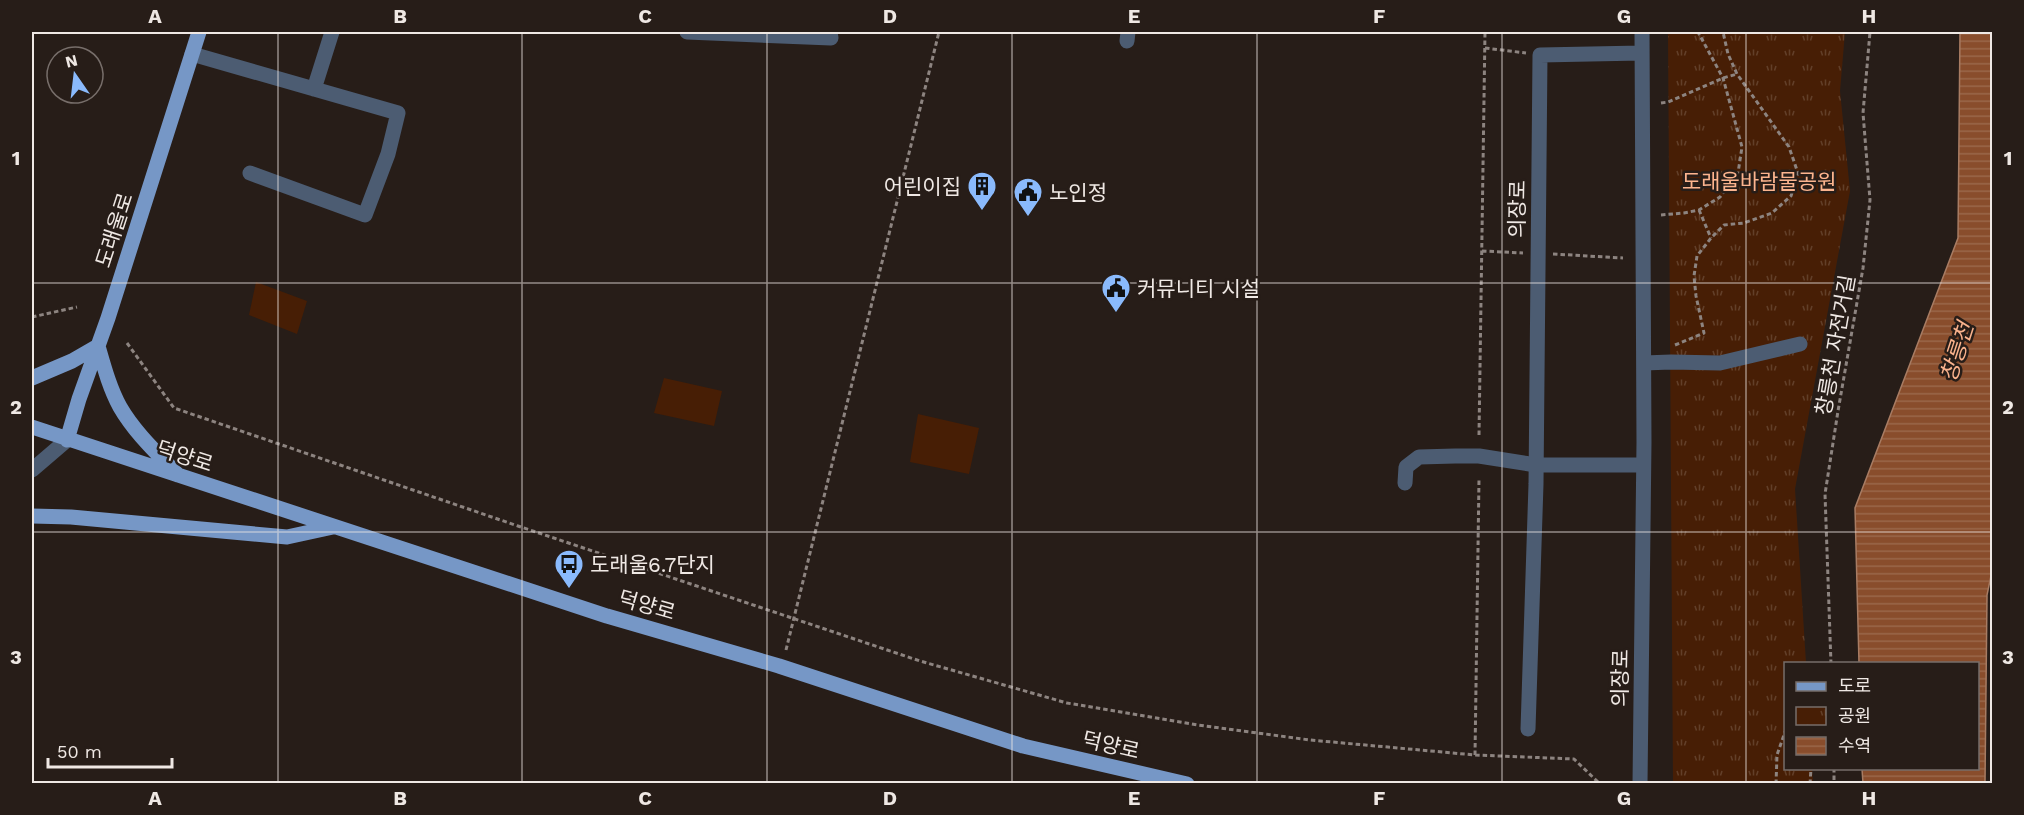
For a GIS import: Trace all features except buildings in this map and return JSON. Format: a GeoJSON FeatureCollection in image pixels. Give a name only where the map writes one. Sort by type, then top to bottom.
{"type":"FeatureCollection","features":[{"type":"Feature","properties":{"kind":"main road","name":"도래울로"},"geometry":{"type":"LineString","coordinates":[[67,440],[199,32]]}},
{"type":"Feature","properties":{"kind":"main road"},"geometry":{"type":"LineString","coordinates":[[32,378],[72,361],[98,346],[109,381],[121,408],[134,427],[180,477]]}},
{"type":"Feature","properties":{"kind":"main road","name":"덕양로"},"geometry":{"type":"LineString","coordinates":[[32,427],[607,616],[779,666],[1023,746],[1187,783]]}},
{"type":"Feature","properties":{"kind":"main road"},"geometry":{"type":"LineString","coordinates":[[32,516],[71,517],[287,537],[333,527]]}},
{"type":"Feature","properties":{"kind":"street"},"geometry":{"type":"LineString","coordinates":[[687,32],[831,38],[830,32]]}},
{"type":"Feature","properties":{"kind":"street","name":"의장로"},"geometry":{"type":"LineString","coordinates":[[1640,783],[1644,363],[1642,32]]}},
{"type":"Feature","properties":{"kind":"street"},"geometry":{"type":"LineString","coordinates":[[314,89],[327,33]]}},
{"type":"Feature","properties":{"kind":"street"},"geometry":{"type":"LineString","coordinates":[[1540,55],[1641,53]]}},
{"type":"Feature","properties":{"kind":"street"},"geometry":{"type":"LineString","coordinates":[[192,54],[398,113],[388,154],[365,215],[250,173]]}},
{"type":"Feature","properties":{"kind":"street","name":"의장로"},"geometry":{"type":"LineString","coordinates":[[1528,729],[1536,465],[1540,55]]}},
{"type":"Feature","properties":{"kind":"street"},"geometry":{"type":"LineString","coordinates":[[1644,363],[1720,363],[1800,344]]}},
{"type":"Feature","properties":{"kind":"street"},"geometry":{"type":"LineString","coordinates":[[32,470],[67,440]]}},
{"type":"Feature","properties":{"kind":"street"},"geometry":{"type":"LineString","coordinates":[[1405,483],[1406,467],[1419,457],[1479,456],[1536,465],[1643,465]]}},
{"type":"Feature","properties":{"kind":"path"},"geometry":{"type":"LineString","coordinates":[[786,650],[939,32]]}},
{"type":"Feature","properties":{"kind":"path"},"geometry":{"type":"LineString","coordinates":[[1479,435],[1485,32]]}},
{"type":"Feature","properties":{"kind":"path"},"geometry":{"type":"LineString","coordinates":[[1661,215],[1699,210],[1720,197],[1738,173],[1742,147],[1723,78],[1698,32]]}},
{"type":"Feature","properties":{"kind":"path"},"geometry":{"type":"LineString","coordinates":[[1671,346],[1704,333],[1694,276],[1697,256],[1724,225],[1744,223],[1772,213],[1791,196],[1798,173],[1789,147],[1737,74],[1728,54],[1723,32]]}},
{"type":"Feature","properties":{"kind":"path","name":"창릉천 자전거길"},"geometry":{"type":"LineString","coordinates":[[1831,662],[1825,494],[1863,268],[1870,200],[1863,113],[1870,32]]}},
{"type":"Feature","properties":{"kind":"path"},"geometry":{"type":"LineString","coordinates":[[1485,48],[1540,55]]}},
{"type":"Feature","properties":{"kind":"path"},"geometry":{"type":"LineString","coordinates":[[1661,103],[1737,74]]}},
{"type":"Feature","properties":{"kind":"path"},"geometry":{"type":"LineString","coordinates":[[1699,210],[1711,238]]}},
{"type":"Feature","properties":{"kind":"path"},"geometry":{"type":"LineString","coordinates":[[1482,251],[1523,253]]}},
{"type":"Feature","properties":{"kind":"path"},"geometry":{"type":"LineString","coordinates":[[1551,254],[1623,258]]}},
{"type":"Feature","properties":{"kind":"path"},"geometry":{"type":"LineString","coordinates":[[32,317],[77,307]]}},
{"type":"Feature","properties":{"kind":"path"},"geometry":{"type":"LineString","coordinates":[[127,343],[174,408],[920,661],[1067,703],[1198,725],[1310,740],[1474,755],[1574,759],[1600,783]]}},
{"type":"Feature","properties":{"kind":"path"},"geometry":{"type":"LineString","coordinates":[[1474,755],[1479,479]]}},
{"type":"Feature","properties":{"kind":"path"},"geometry":{"type":"LineString","coordinates":[[1776,783],[1776,755],[1784,732]]}},
{"type":"Feature","properties":{"kind":"green space","name":"도래울바람물공원"},"geometry":{"type":"Polygon","coordinates":[[[1668,32],[1845,32],[1840,91],[1850,191],[1795,489],[1806,662],[1784,662],[1784,770],[1812,770],[1813,783],[1673,783],[1668,32]]]}},
{"type":"Feature","properties":{"kind":"green space"},"geometry":{"type":"Polygon","coordinates":[[[256,282],[307,301],[297,334],[249,315],[256,282]]]}},
{"type":"Feature","properties":{"kind":"green space"},"geometry":{"type":"Polygon","coordinates":[[[664,378],[722,391],[714,426],[654,413],[664,378]]]}},
{"type":"Feature","properties":{"kind":"green space"},"geometry":{"type":"Polygon","coordinates":[[[918,414],[979,428],[969,474],[910,462],[918,414]]]}},
{"type":"Feature","properties":{"kind":"water","name":"창릉천"},"geometry":{"type":"Polygon","coordinates":[[[1960,32],[1992,32],[1992,571],[1987,595],[1985,783],[1863,783],[1862,770],[1979,770],[1979,662],[1859,662],[1855,508],[1958,238],[1960,32]]]}},
{"type":"Feature","properties":{"kind":"place","name":"어린이집"},"geometry":{"type":"Point","coordinates":[982,212]}},
{"type":"Feature","properties":{"kind":"place","name":"노인정"},"geometry":{"type":"Point","coordinates":[1028,218]}},
{"type":"Feature","properties":{"kind":"place","name":"커뮤니티 시설"},"geometry":{"type":"Point","coordinates":[1116,314]}},
{"type":"Feature","properties":{"kind":"place","name":"도래울6.7단지"},"geometry":{"type":"Point","coordinates":[569,590]}}]}
